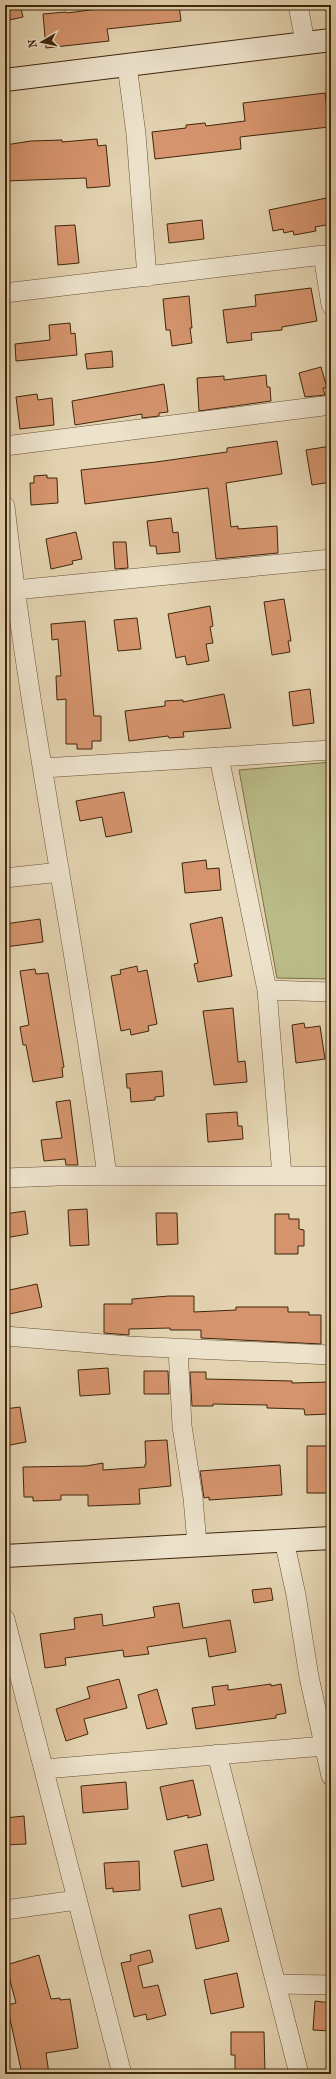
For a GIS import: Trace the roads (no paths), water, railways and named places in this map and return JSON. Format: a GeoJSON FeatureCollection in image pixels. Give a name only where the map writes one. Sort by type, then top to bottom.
{"type":"FeatureCollection","features":[{"type":"Feature","properties":{"kind":"street"},"geometry":{"type":"LineString","coordinates":[[298,5],[305,42]]}},
{"type":"Feature","properties":{"kind":"street"},"geometry":{"type":"LineString","coordinates":[[5,80],[331,40]]}},
{"type":"Feature","properties":{"kind":"street"},"geometry":{"type":"LineString","coordinates":[[127,65],[136,134],[146,277]]}},
{"type":"Feature","properties":{"kind":"street"},"geometry":{"type":"LineString","coordinates":[[5,293],[327,254],[331,304]]}},
{"type":"Feature","properties":{"kind":"street"},"geometry":{"type":"LineString","coordinates":[[5,446],[331,405]]}},
{"type":"Feature","properties":{"kind":"street"},"geometry":{"type":"LineString","coordinates":[[5,506],[10,590],[43,768],[95,1084],[107,1176]]}},
{"type":"Feature","properties":{"kind":"street"},"geometry":{"type":"LineString","coordinates":[[10,590],[331,559]]}},
{"type":"Feature","properties":{"kind":"street"},"geometry":{"type":"LineString","coordinates":[[43,768],[331,750]]}},
{"type":"Feature","properties":{"kind":"street"},"geometry":{"type":"LineString","coordinates":[[219,758],[267,990],[282,1176]]}},
{"type":"Feature","properties":{"kind":"street"},"geometry":{"type":"LineString","coordinates":[[5,878],[60,872]]}},
{"type":"Feature","properties":{"kind":"street"},"geometry":{"type":"LineString","coordinates":[[267,990],[331,992]]}},
{"type":"Feature","properties":{"kind":"street"},"geometry":{"type":"LineString","coordinates":[[5,1178],[107,1176],[331,1176]]}},
{"type":"Feature","properties":{"kind":"street"},"geometry":{"type":"LineString","coordinates":[[5,1336],[129,1346],[331,1355]]}},
{"type":"Feature","properties":{"kind":"street"},"geometry":{"type":"LineString","coordinates":[[178,1348],[182,1426],[193,1498],[197,1544]]}},
{"type":"Feature","properties":{"kind":"street"},"geometry":{"type":"LineString","coordinates":[[5,1556],[197,1544],[331,1538]]}},
{"type":"Feature","properties":{"kind":"street"},"geometry":{"type":"LineString","coordinates":[[284,1540],[296,1595],[309,1677],[331,1776]]}},
{"type":"Feature","properties":{"kind":"street"},"geometry":{"type":"LineString","coordinates":[[5,1619],[122,2074]]}},
{"type":"Feature","properties":{"kind":"street"},"geometry":{"type":"LineString","coordinates":[[44,1769],[325,1746]]}},
{"type":"Feature","properties":{"kind":"street"},"geometry":{"type":"LineString","coordinates":[[218,1754],[299,2074]]}},
{"type":"Feature","properties":{"kind":"street"},"geometry":{"type":"LineString","coordinates":[[5,1910],[77,1900]]}},
{"type":"Feature","properties":{"kind":"street"},"geometry":{"type":"LineString","coordinates":[[276,1984],[331,1985]]}}]}
